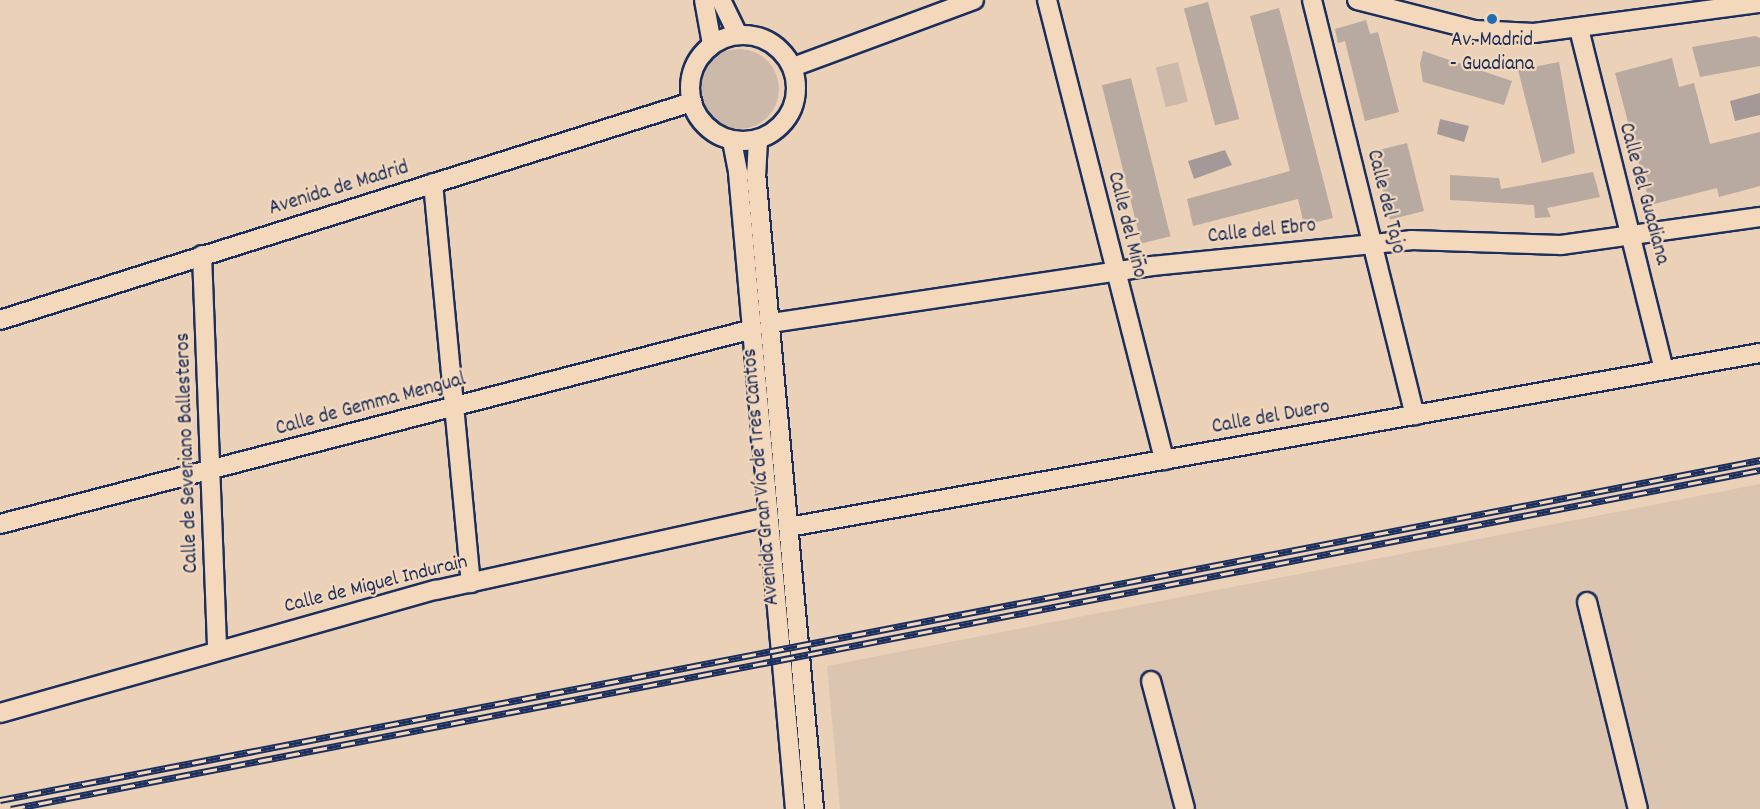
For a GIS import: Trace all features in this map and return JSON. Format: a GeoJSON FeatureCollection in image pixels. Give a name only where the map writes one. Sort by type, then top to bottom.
{"type":"FeatureCollection","features":[{"type":"Feature","properties":{"kind":"street"},"geometry":{"type":"LineString","coordinates":[[704,0],[712,44]]}},
{"type":"Feature","properties":{"kind":"street"},"geometry":{"type":"LineString","coordinates":[[721,0],[738,34]]}},
{"type":"Feature","properties":{"kind":"street"},"geometry":{"type":"LineString","coordinates":[[793,67],[974,0]]}},
{"type":"Feature","properties":{"kind":"street","name":"Calle del Miño"},"geometry":{"type":"LineString","coordinates":[[1047,0],[1164,460]]}},
{"type":"Feature","properties":{"kind":"street","name":"Calle del Tajo"},"geometry":{"type":"LineString","coordinates":[[1312,0],[1415,415]]}},
{"type":"Feature","properties":{"kind":"street"},"geometry":{"type":"LineString","coordinates":[[1357,0],[1475,30],[1534,33],[1579,30],[1760,3]]}},
{"type":"Feature","properties":{"kind":"street","name":"Calle del Guadiana"},"geometry":{"type":"LineString","coordinates":[[1579,30],[1664,369]]}},
{"type":"Feature","properties":{"kind":"street"},"geometry":{"type":"LineString","coordinates":[[738,34],[769,41],[793,67],[797,94],[793,110],[784,123],[758,140],[732,141],[706,126],[692,102],[693,69],[712,44],[738,34]]}},
{"type":"Feature","properties":{"kind":"street","name":"Avenida de Madrid"},"geometry":{"type":"LineString","coordinates":[[0,320],[692,102]]}},
{"type":"Feature","properties":{"kind":"street","name":"Avenida Gran Vía de Tres Cantos"},"geometry":{"type":"LineString","coordinates":[[758,140],[756,173],[814,809]]}},
{"type":"Feature","properties":{"kind":"street","name":"Avenida Gran Vía de Tres Cantos"},"geometry":{"type":"LineString","coordinates":[[732,141],[753,329],[767,518],[795,809]]}},
{"type":"Feature","properties":{"kind":"street"},"geometry":{"type":"LineString","coordinates":[[433,183],[471,583]]}},
{"type":"Feature","properties":{"kind":"street","name":"Calle del Ebro"},"geometry":{"type":"LineString","coordinates":[[771,323],[1115,271],[1372,243],[1411,240],[1561,245],[1632,237],[1760,217]]}},
{"type":"Feature","properties":{"kind":"street","name":"Calle de Severiano Ballesteros"},"geometry":{"type":"LineString","coordinates":[[202,255],[218,650]]}},
{"type":"Feature","properties":{"kind":"street","name":"Calle de Gemma Mengual"},"geometry":{"type":"LineString","coordinates":[[0,524],[753,329]]}},
{"type":"Feature","properties":{"kind":"street","name":"Calle del Duero"},"geometry":{"type":"LineString","coordinates":[[789,527],[1760,353]]}},
{"type":"Feature","properties":{"kind":"street","name":"Calle de Miguel Indurain"},"geometry":{"type":"LineString","coordinates":[[0,713],[218,650],[471,583],[767,518]]}},
{"type":"Feature","properties":{"kind":"street"},"geometry":{"type":"LineString","coordinates":[[1587,602],[1638,809]]}},
{"type":"Feature","properties":{"kind":"street"},"geometry":{"type":"LineString","coordinates":[[1151,681],[1185,809]]}},
{"type":"Feature","properties":{"kind":"shaded area"},"geometry":{"type":"Polygon","coordinates":[[[739,49],[754,52],[767,61],[776,74],[779,89],[776,104],[767,117],[754,126],[739,129],[724,126],[711,117],[702,104],[699,89],[702,74],[711,61],[724,52],[739,49]]]}},
{"type":"Feature","properties":{"kind":"shaded area"},"geometry":{"type":"Polygon","coordinates":[[[1178,62],[1188,102],[1166,107],[1156,68],[1178,62]]]}},
{"type":"Feature","properties":{"kind":"shaded area"},"geometry":{"type":"Polygon","coordinates":[[[1760,93],[1760,115],[1735,121],[1730,101],[1760,93]]]}},
{"type":"Feature","properties":{"kind":"shaded area"},"geometry":{"type":"Polygon","coordinates":[[[1440,119],[1469,126],[1464,142],[1437,134],[1440,119]]]}},
{"type":"Feature","properties":{"kind":"shaded area"},"geometry":{"type":"Polygon","coordinates":[[[1225,150],[1232,165],[1194,179],[1188,161],[1225,150]]]}},
{"type":"Feature","properties":{"kind":"shaded area"},"geometry":{"type":"Polygon","coordinates":[[[1760,484],[1760,809],[840,809],[827,666],[1760,484]]]}},
{"type":"Feature","properties":{"kind":"building"},"geometry":{"type":"Polygon","coordinates":[[[1208,2],[1239,119],[1215,125],[1184,8],[1208,2]]]}},
{"type":"Feature","properties":{"kind":"building"},"geometry":{"type":"Polygon","coordinates":[[[1279,8],[1333,218],[1304,225],[1298,199],[1193,226],[1187,199],[1290,171],[1250,16],[1279,8]]]}},
{"type":"Feature","properties":{"kind":"building"},"geometry":{"type":"Polygon","coordinates":[[[1366,20],[1370,34],[1378,32],[1399,112],[1365,121],[1345,41],[1338,43],[1335,29],[1366,20]]]}},
{"type":"Feature","properties":{"kind":"building"},"geometry":{"type":"Polygon","coordinates":[[[1755,36],[1760,38],[1760,66],[1700,77],[1692,47],[1755,36]]]}},
{"type":"Feature","properties":{"kind":"building"},"geometry":{"type":"Polygon","coordinates":[[[1423,51],[1512,81],[1504,105],[1423,82],[1420,64],[1423,51]]]}},
{"type":"Feature","properties":{"kind":"building"},"geometry":{"type":"Polygon","coordinates":[[[1672,58],[1679,87],[1694,83],[1710,144],[1760,132],[1760,186],[1719,197],[1717,188],[1650,205],[1615,73],[1672,58]]]}},
{"type":"Feature","properties":{"kind":"building"},"geometry":{"type":"Polygon","coordinates":[[[1559,62],[1575,153],[1542,163],[1518,70],[1559,62]]]}},
{"type":"Feature","properties":{"kind":"building"},"geometry":{"type":"Polygon","coordinates":[[[1131,78],[1170,236],[1141,243],[1102,85],[1131,78]]]}},
{"type":"Feature","properties":{"kind":"building"},"geometry":{"type":"Polygon","coordinates":[[[1407,143],[1424,211],[1390,219],[1373,151],[1407,143]]]}},
{"type":"Feature","properties":{"kind":"building"},"geometry":{"type":"Polygon","coordinates":[[[1593,172],[1600,197],[1547,208],[1551,217],[1535,218],[1534,205],[1450,200],[1450,175],[1499,178],[1501,189],[1593,172]]]}},
{"type":"Feature","properties":{"kind":"railway"},"geometry":{"type":"LineString","coordinates":[[0,800],[1760,460]]}},
{"type":"Feature","properties":{"kind":"railway"},"geometry":{"type":"LineString","coordinates":[[11,809],[1760,470]]}},
{"type":"Feature","properties":{"kind":"place","name":"Av. Madrid - Guadiana"},"geometry":{"type":"Point","coordinates":[1492,19]}}]}
